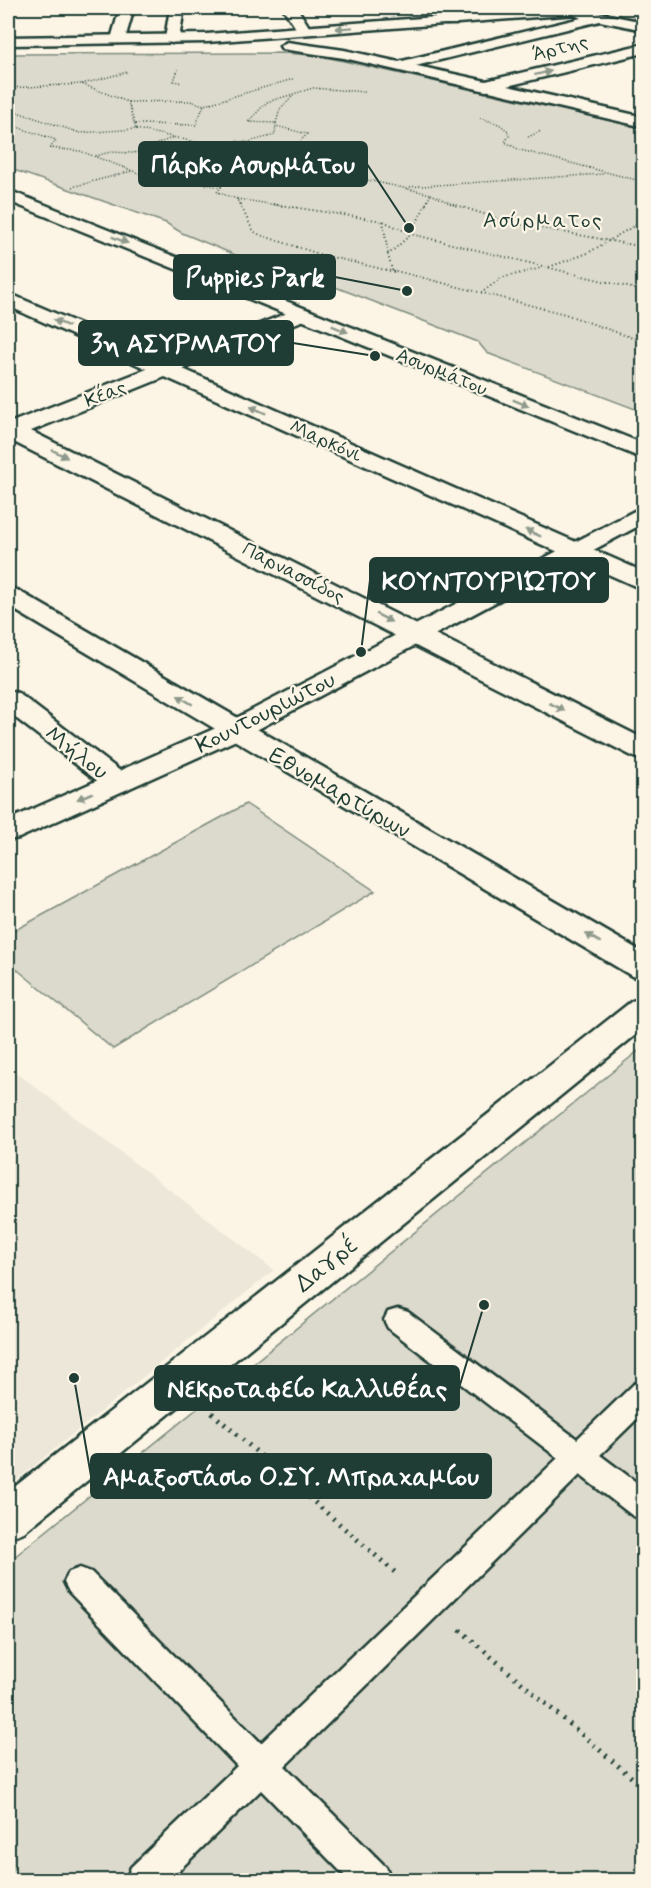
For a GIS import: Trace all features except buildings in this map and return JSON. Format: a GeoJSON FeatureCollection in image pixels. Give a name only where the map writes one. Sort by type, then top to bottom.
{"type":"FeatureCollection","features":[{"type":"Feature","properties":{"kind":"street"},"geometry":{"type":"LineString","coordinates":[[118,39],[127,8]]}},
{"type":"Feature","properties":{"kind":"street"},"geometry":{"type":"LineString","coordinates":[[172,39],[177,8]]}},
{"type":"Feature","properties":{"kind":"street"},"geometry":{"type":"LineString","coordinates":[[290,8],[304,30]]}},
{"type":"Feature","properties":{"kind":"street"},"geometry":{"type":"LineString","coordinates":[[440,8],[451,21]]}},
{"type":"Feature","properties":{"kind":"street"},"geometry":{"type":"LineString","coordinates":[[8,41],[172,39],[451,21],[566,9],[601,13],[644,26]]}},
{"type":"Feature","properties":{"kind":"street"},"geometry":{"type":"LineString","coordinates":[[399,66],[601,13]]}},
{"type":"Feature","properties":{"kind":"street"},"geometry":{"type":"LineString","coordinates":[[151,39],[276,45],[324,50],[644,122]]}},
{"type":"Feature","properties":{"kind":"street"},"geometry":{"type":"LineString","coordinates":[[8,48],[276,45]]}},
{"type":"Feature","properties":{"kind":"street","name":"Άρτης"},"geometry":{"type":"LineString","coordinates":[[486,86],[644,48]]}},
{"type":"Feature","properties":{"kind":"street"},"geometry":{"type":"LineString","coordinates":[[603,113],[633,105]]}},
{"type":"Feature","properties":{"kind":"street","name":"Ασυρμάτου"},"geometry":{"type":"LineString","coordinates":[[8,180],[579,405]]}},
{"type":"Feature","properties":{"kind":"street","name":"Ασυρμάτου"},"geometry":{"type":"LineString","coordinates":[[8,195],[644,452]]}},
{"type":"Feature","properties":{"kind":"street","name":"Μαρκόνι"},"geometry":{"type":"LineString","coordinates":[[8,299],[644,582]]}},
{"type":"Feature","properties":{"kind":"street","name":"Κέας"},"geometry":{"type":"LineString","coordinates":[[9,430],[302,314]]}},
{"type":"Feature","properties":{"kind":"street","name":"Παρνασσίδος"},"geometry":{"type":"LineString","coordinates":[[9,430],[644,751]]}},
{"type":"Feature","properties":{"kind":"street","name":"Κουντουριώτου"},"geometry":{"type":"LineString","coordinates":[[8,831],[235,730],[644,513]]}},
{"type":"Feature","properties":{"kind":"street","name":"Εθνομαρτύρων"},"geometry":{"type":"LineString","coordinates":[[8,595],[644,968]]}},
{"type":"Feature","properties":{"kind":"street","name":"Μήλου"},"geometry":{"type":"LineString","coordinates":[[8,699],[118,783]]}},
{"type":"Feature","properties":{"kind":"street","name":"Δαγρέ"},"geometry":{"type":"LineString","coordinates":[[8,1518],[644,1009]]}},
{"type":"Feature","properties":{"kind":"lane"},"geometry":{"type":"LineString","coordinates":[[398,1320],[644,1506]]}},
{"type":"Feature","properties":{"kind":"lane"},"geometry":{"type":"LineString","coordinates":[[144,1881],[644,1393]]}},
{"type":"Feature","properties":{"kind":"lane"},"geometry":{"type":"LineString","coordinates":[[80,1582],[373,1881]]}},
{"type":"Feature","properties":{"kind":"path"},"geometry":{"type":"LineString","coordinates":[[178,67],[174,81],[182,83]]}},
{"type":"Feature","properties":{"kind":"path"},"geometry":{"type":"LineString","coordinates":[[8,88],[82,84],[132,70]]}},
{"type":"Feature","properties":{"kind":"path"},"geometry":{"type":"LineString","coordinates":[[82,84],[128,102],[179,100],[204,105],[294,79]]}},
{"type":"Feature","properties":{"kind":"path"},"geometry":{"type":"LineString","coordinates":[[372,93],[313,88],[267,102],[248,122],[276,124],[308,134],[297,147],[272,161],[235,170],[217,192],[237,199],[383,221],[411,234],[644,291]]}},
{"type":"Feature","properties":{"kind":"path"},"geometry":{"type":"LineString","coordinates":[[8,124],[56,140],[50,148],[68,149],[94,156],[141,174],[166,170],[234,141],[248,141],[275,135],[280,109],[295,94]]}},
{"type":"Feature","properties":{"kind":"path"},"geometry":{"type":"LineString","coordinates":[[128,102],[136,129]]}},
{"type":"Feature","properties":{"kind":"path"},"geometry":{"type":"LineString","coordinates":[[135,124],[196,125],[204,105]]}},
{"type":"Feature","properties":{"kind":"path"},"geometry":{"type":"LineString","coordinates":[[8,109],[80,133],[136,129],[216,149],[431,194],[457,208],[498,221],[610,239],[644,247]]}},
{"type":"Feature","properties":{"kind":"path"},"geometry":{"type":"LineString","coordinates":[[8,114],[15,112]]}},
{"type":"Feature","properties":{"kind":"path"},"geometry":{"type":"LineString","coordinates":[[479,118],[499,124],[508,131],[509,136],[505,142],[520,150],[644,182]]}},
{"type":"Feature","properties":{"kind":"path"},"geometry":{"type":"LineString","coordinates":[[94,156],[110,152],[134,153],[172,138]]}},
{"type":"Feature","properties":{"kind":"path"},"geometry":{"type":"LineString","coordinates":[[63,189],[99,182],[132,170]]}},
{"type":"Feature","properties":{"kind":"path"},"geometry":{"type":"LineString","coordinates":[[166,170],[202,176],[192,182],[222,187]]}},
{"type":"Feature","properties":{"kind":"path"},"geometry":{"type":"LineString","coordinates":[[398,187],[440,187],[544,176],[608,174]]}},
{"type":"Feature","properties":{"kind":"path"},"geometry":{"type":"LineString","coordinates":[[388,255],[411,234],[431,194]]}},
{"type":"Feature","properties":{"kind":"path"},"geometry":{"type":"LineString","coordinates":[[237,199],[253,231],[260,235],[319,254],[484,291],[566,314],[644,342]]}},
{"type":"Feature","properties":{"kind":"path"},"geometry":{"type":"LineString","coordinates":[[484,291],[487,285],[524,268],[546,267],[588,253],[644,220]]}},
{"type":"Feature","properties":{"kind":"path"},"geometry":{"type":"LineString","coordinates":[[383,221],[392,270],[398,273]]}},
{"type":"Feature","properties":{"kind":"shaded area"},"geometry":{"type":"Polygon","coordinates":[[[285,53],[321,56],[643,128],[643,412],[487,353],[478,342],[338,288],[294,279],[182,233],[166,223],[8,168],[8,54],[285,53]]]}},
{"type":"Feature","properties":{"kind":"shaded area"},"geometry":{"type":"Polygon","coordinates":[[[246,804],[375,891],[113,1049],[8,962],[8,934],[246,804]]]}},
{"type":"Feature","properties":{"kind":"shaded area"},"geometry":{"type":"Polygon","coordinates":[[[643,1047],[643,1880],[8,1880],[8,1562],[643,1047]]]}},
{"type":"Feature","properties":{"kind":"shaded area"},"geometry":{"type":"Polygon","coordinates":[[[8,1066],[274,1270],[8,1487],[8,1066]]]}},
{"type":"Feature","properties":{"kind":"place","name":"Πάρκο Ασυρμάτου"},"geometry":{"type":"Point","coordinates":[409,228]}},
{"type":"Feature","properties":{"kind":"place","name":"Puppies Park"},"geometry":{"type":"Point","coordinates":[407,291]}},
{"type":"Feature","properties":{"kind":"place","name":"3η ΑΣΥΡΜΑΤΟΥ"},"geometry":{"type":"Point","coordinates":[375,356]}},
{"type":"Feature","properties":{"kind":"place","name":"ΚΟΥΝΤΟΥΡΙΏΤΟΥ"},"geometry":{"type":"Point","coordinates":[361,652]}},
{"type":"Feature","properties":{"kind":"place","name":"Νεκροταφείο Καλλιθέας"},"geometry":{"type":"Point","coordinates":[484,1305]}},
{"type":"Feature","properties":{"kind":"place","name":"Αμαξοστάσιο Ο.ΣΥ. Μπραχαμίου"},"geometry":{"type":"Point","coordinates":[74,1378]}},
{"type":"Feature","properties":{"kind":"district","name":"Ασύρματος"},"geometry":{"type":"Point","coordinates":[543,219]}}]}
